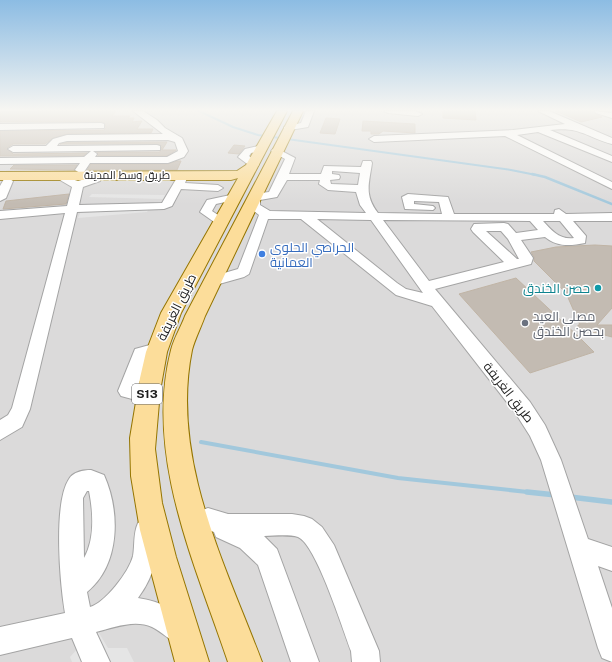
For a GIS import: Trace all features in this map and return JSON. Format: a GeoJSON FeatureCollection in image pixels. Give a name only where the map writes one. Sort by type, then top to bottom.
{"type":"FeatureCollection","features":[{"type":"Feature","properties":{"kind":"main road","name":"طريق الغريفة"},"geometry":{"type":"LineString","coordinates":[[245,662],[187,500],[176,437],[176,388],[182,350],[195,316],[238,229],[241,198],[268,142]]}},
{"type":"Feature","properties":{"kind":"main road","name":"طريق الغريفة"},"geometry":{"type":"LineString","coordinates":[[261,157],[276,142]]}},
{"type":"Feature","properties":{"kind":"main road","name":"طريق وسط المدينة"},"geometry":{"type":"LineString","coordinates":[[3,180],[231,176],[241,174],[261,157]]}},
{"type":"Feature","properties":{"kind":"main road","name":"طريق وسط المدينة"},"geometry":{"type":"LineString","coordinates":[[78,178],[180,182],[235,181],[238,182],[241,198]]}},
{"type":"Feature","properties":{"kind":"main road","name":"طريق الغريفة"},"geometry":{"type":"LineString","coordinates":[[192,662],[149,508],[142,448],[147,395],[156,349],[170,313],[238,229]]}},
{"type":"Feature","properties":{"kind":"street"},"geometry":{"type":"LineString","coordinates":[[0,161],[19,142]]}},
{"type":"Feature","properties":{"kind":"street"},"geometry":{"type":"LineString","coordinates":[[49,149],[55,142]]}},
{"type":"Feature","properties":{"kind":"street"},"geometry":{"type":"LineString","coordinates":[[0,431],[15,420],[21,409],[78,178],[87,160],[101,142]]}},
{"type":"Feature","properties":{"kind":"street"},"geometry":{"type":"LineString","coordinates":[[0,161],[162,160],[175,158],[181,155],[183,151],[180,142]]}},
{"type":"Feature","properties":{"kind":"street"},"geometry":{"type":"LineString","coordinates":[[524,142],[612,186]]}},
{"type":"Feature","properties":{"kind":"street"},"geometry":{"type":"LineString","coordinates":[[571,142],[612,158]]}},
{"type":"Feature","properties":{"kind":"street"},"geometry":{"type":"LineString","coordinates":[[0,147],[49,149],[157,148]]}},
{"type":"Feature","properties":{"kind":"street"},"geometry":{"type":"LineString","coordinates":[[238,229],[206,212],[211,202],[273,195],[283,177],[290,158],[261,157]]}},
{"type":"Feature","properties":{"kind":"street"},"geometry":{"type":"LineString","coordinates":[[365,181],[326,186],[324,184],[327,169],[330,168],[365,181],[400,217]]}},
{"type":"Feature","properties":{"kind":"street"},"geometry":{"type":"LineString","coordinates":[[283,177],[326,176]]}},
{"type":"Feature","properties":{"kind":"street"},"geometry":{"type":"LineString","coordinates":[[0,198],[3,180]]}},
{"type":"Feature","properties":{"kind":"street"},"geometry":{"type":"LineString","coordinates":[[338,216],[351,212],[365,181]]}},
{"type":"Feature","properties":{"kind":"street","name":"طريق الغريفة"},"geometry":{"type":"LineString","coordinates":[[365,181],[381,226],[425,287],[523,408],[538,432],[551,460],[612,648]]}},
{"type":"Feature","properties":{"kind":"street"},"geometry":{"type":"LineString","coordinates":[[0,215],[71,209],[164,206],[168,204],[180,182],[241,198],[276,216]]}},
{"type":"Feature","properties":{"kind":"street"},"geometry":{"type":"LineString","coordinates":[[241,198],[263,213],[276,216],[355,216],[381,226],[388,227],[390,223],[400,217]]}},
{"type":"Feature","properties":{"kind":"street"},"geometry":{"type":"LineString","coordinates":[[381,226],[444,199],[448,213]]}},
{"type":"Feature","properties":{"kind":"street"},"geometry":{"type":"LineString","coordinates":[[448,213],[456,207],[540,207],[558,212],[580,236],[580,240],[558,241],[533,217]]}},
{"type":"Feature","properties":{"kind":"street"},"geometry":{"type":"LineString","coordinates":[[426,208],[448,213],[533,217],[609,217]]}},
{"type":"Feature","properties":{"kind":"street"},"geometry":{"type":"LineString","coordinates":[[305,216],[401,292],[437,302]]}},
{"type":"Feature","properties":{"kind":"street"},"geometry":{"type":"LineString","coordinates":[[425,287],[514,264],[527,259],[513,237],[502,226],[477,228],[514,264]]}},
{"type":"Feature","properties":{"kind":"street"},"geometry":{"type":"LineString","coordinates":[[513,237],[548,233]]}},
{"type":"Feature","properties":{"kind":"street"},"geometry":{"type":"LineString","coordinates":[[91,618],[120,602],[134,584],[143,566],[147,546],[139,480],[142,448]]}},
{"type":"Feature","properties":{"kind":"street"},"geometry":{"type":"LineString","coordinates":[[187,500],[208,519],[220,527],[254,542],[261,548],[268,558],[305,662]]}},
{"type":"Feature","properties":{"kind":"street"},"geometry":{"type":"LineString","coordinates":[[208,519],[228,525],[292,525],[308,528],[321,543],[326,553],[365,651],[366,662]]}},
{"type":"Feature","properties":{"kind":"street"},"geometry":{"type":"LineString","coordinates":[[576,540],[612,559]]}},
{"type":"Feature","properties":{"kind":"street"},"geometry":{"type":"LineString","coordinates":[[73,588],[91,618],[96,662]]}},
{"type":"Feature","properties":{"kind":"street"},"geometry":{"type":"LineString","coordinates":[[0,641],[91,618],[129,611],[146,611],[160,615],[184,634]]}},
{"type":"Feature","properties":{"kind":"shaded area"},"geometry":{"type":"Polygon","coordinates":[[[0,142],[612,142],[612,662],[0,662],[0,142]]]}},
{"type":"Feature","properties":{"kind":"shaded area"},"geometry":{"type":"Polygon","coordinates":[[[92,194],[165,195],[163,199],[89,197],[92,194]]]}},
{"type":"Feature","properties":{"kind":"shaded area"},"geometry":{"type":"Polygon","coordinates":[[[149,208],[147,212],[78,218],[80,213],[149,208]]]}},
{"type":"Feature","properties":{"kind":"shaded area"},"geometry":{"type":"Polygon","coordinates":[[[96,628],[108,648],[127,648],[134,662],[72,662],[70,657],[96,628]]]}},
{"type":"Feature","properties":{"kind":"building"},"geometry":{"type":"Polygon","coordinates":[[[0,142],[48,142],[45,144],[13,144],[7,148],[13,154],[87,153],[83,156],[0,156],[0,142]]]}},
{"type":"Feature","properties":{"kind":"building"},"geometry":{"type":"Polygon","coordinates":[[[67,142],[167,142],[162,150],[176,150],[167,156],[98,156],[97,152],[160,152],[162,146],[157,144],[60,144],[67,142]]]}},
{"type":"Feature","properties":{"kind":"building"},"geometry":{"type":"Polygon","coordinates":[[[234,145],[245,146],[239,154],[228,153],[234,145]]]}},
{"type":"Feature","properties":{"kind":"building"},"geometry":{"type":"Polygon","coordinates":[[[181,161],[177,170],[87,170],[91,164],[168,164],[181,161]]]}},
{"type":"Feature","properties":{"kind":"building"},"geometry":{"type":"Polygon","coordinates":[[[14,165],[77,165],[74,170],[10,169],[14,165]]]}},
{"type":"Feature","properties":{"kind":"building"},"geometry":{"type":"Polygon","coordinates":[[[69,194],[66,204],[3,209],[6,201],[69,194]]]}},
{"type":"Feature","properties":{"kind":"building"},"geometry":{"type":"Polygon","coordinates":[[[595,245],[612,246],[612,308],[597,325],[612,325],[612,337],[578,328],[578,325],[580,325],[566,293],[534,261],[534,257],[531,252],[556,247],[595,245]]]}},
{"type":"Feature","properties":{"kind":"building","name":"مصلى العيد بحصن الخندق"},"geometry":{"type":"Polygon","coordinates":[[[516,278],[594,352],[530,373],[459,294],[516,278]]]}},
{"type":"Feature","properties":{"kind":"waterway"},"geometry":{"type":"LineString","coordinates":[[308,142],[511,170],[536,175]]}},
{"type":"Feature","properties":{"kind":"waterway"},"geometry":{"type":"LineString","coordinates":[[532,174],[545,177],[612,204]]}},
{"type":"Feature","properties":{"kind":"waterway"},"geometry":{"type":"LineString","coordinates":[[201,442],[398,478],[537,493]]}},
{"type":"Feature","properties":{"kind":"waterway"},"geometry":{"type":"LineString","coordinates":[[527,492],[556,495]]}},
{"type":"Feature","properties":{"kind":"waterway"},"geometry":{"type":"LineString","coordinates":[[570,497],[612,502]]}},
{"type":"Feature","properties":{"kind":"place","name":"الحراصي الحلوى العمانية"},"geometry":{"type":"Point","coordinates":[262,254]}},
{"type":"Feature","properties":{"kind":"place","name":"حصن الخندق"},"geometry":{"type":"Point","coordinates":[598,288]}},
{"type":"Feature","properties":{"kind":"place","name":"مصلى العيد بحصن الخندق"},"geometry":{"type":"Point","coordinates":[525,323]}}]}
